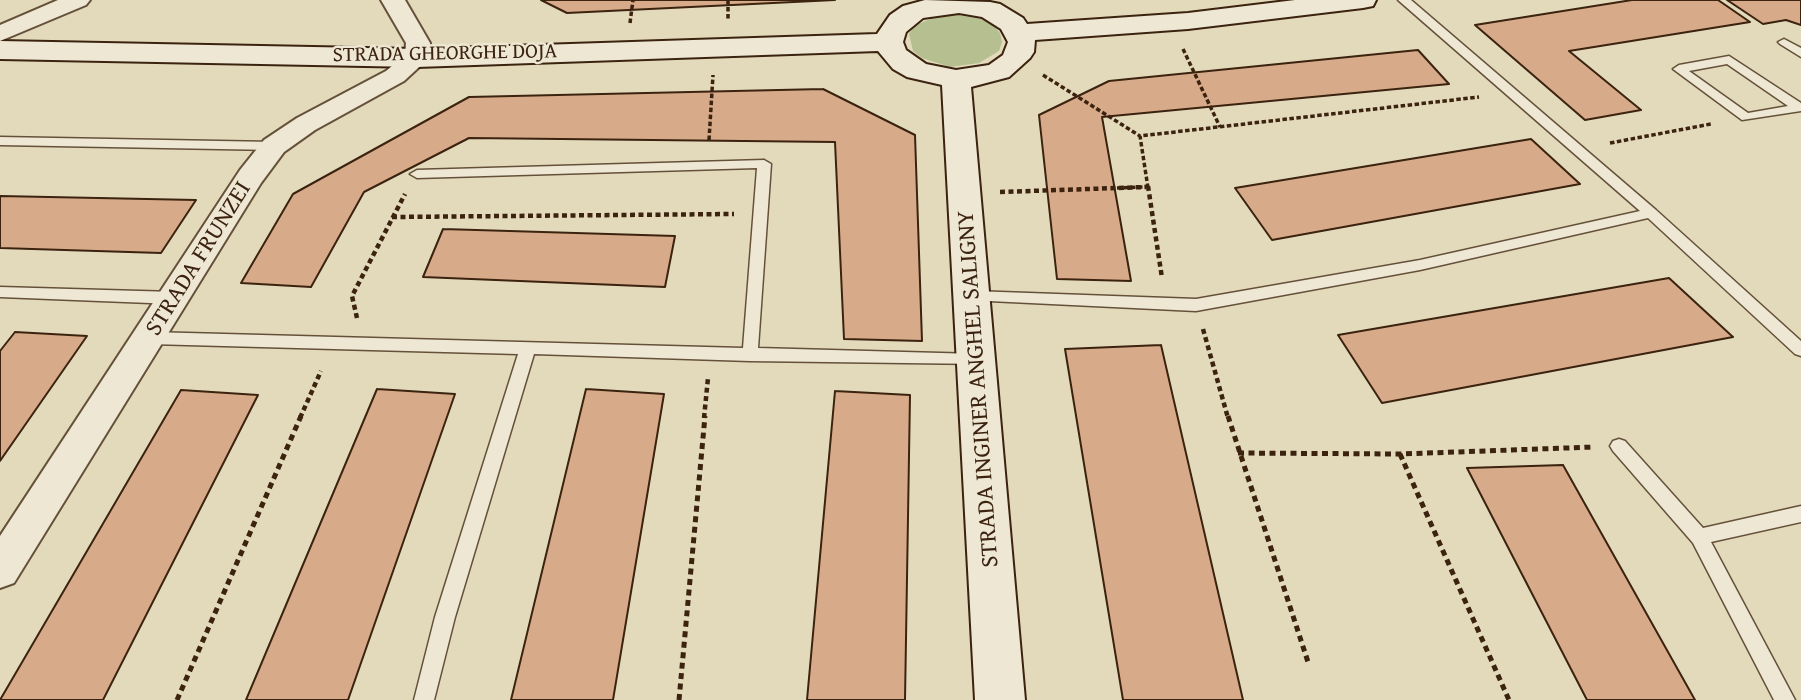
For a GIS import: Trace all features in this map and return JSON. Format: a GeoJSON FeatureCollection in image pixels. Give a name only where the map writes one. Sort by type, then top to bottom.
{"type":"FeatureCollection","features":[{"type":"Feature","properties":{"kind":"street"},"geometry":{"type":"LineString","coordinates":[[0,34],[78,0]]}},
{"type":"Feature","properties":{"kind":"street"},"geometry":{"type":"LineString","coordinates":[[393,0],[418,43],[417,58]]}},
{"type":"Feature","properties":{"kind":"street"},"geometry":{"type":"LineString","coordinates":[[1020,33],[1170,23],[1363,0]]}},
{"type":"Feature","properties":{"kind":"street"},"geometry":{"type":"LineString","coordinates":[[959,2],[1003,16],[1020,33],[1020,52],[1013,61],[989,74],[956,79],[917,71],[902,63],[893,53],[890,42],[892,31],[913,12],[959,2]]}},
{"type":"Feature","properties":{"kind":"street","name":"STRADA GHEORGHE DOJA"},"geometry":{"type":"LineString","coordinates":[[0,50],[417,58],[890,42]]}},
{"type":"Feature","properties":{"kind":"street","name":"STRADA FRUNZEI"},"geometry":{"type":"LineString","coordinates":[[0,570],[250,177],[274,146],[306,124],[395,76],[417,58]]}},
{"type":"Feature","properties":{"kind":"street","name":"STRADA INGINER ANGHEL SALIGNY"},"geometry":{"type":"LineString","coordinates":[[956,79],[1000,700]]}},
{"type":"Feature","properties":{"kind":"lane"},"geometry":{"type":"LineString","coordinates":[[1404,0],[1579,149],[1801,350]]}},
{"type":"Feature","properties":{"kind":"lane"},"geometry":{"type":"LineString","coordinates":[[1784,42],[1801,53]]}},
{"type":"Feature","properties":{"kind":"lane"},"geometry":{"type":"LineString","coordinates":[[1730,60],[1800,107],[1746,117],[1679,69],[1730,60]]}},
{"type":"Feature","properties":{"kind":"lane"},"geometry":{"type":"LineString","coordinates":[[0,141],[274,146]]}},
{"type":"Feature","properties":{"kind":"lane"},"geometry":{"type":"LineString","coordinates":[[417,174],[764,164],[750,355]]}},
{"type":"Feature","properties":{"kind":"lane"},"geometry":{"type":"LineString","coordinates":[[973,296],[1196,305],[1420,265],[1651,213]]}},
{"type":"Feature","properties":{"kind":"lane"},"geometry":{"type":"LineString","coordinates":[[0,292],[175,298]]}},
{"type":"Feature","properties":{"kind":"lane"},"geometry":{"type":"LineString","coordinates":[[150,338],[977,360]]}},
{"type":"Feature","properties":{"kind":"lane"},"geometry":{"type":"LineString","coordinates":[[424,700],[446,617],[528,348]]}},
{"type":"Feature","properties":{"kind":"lane"},"geometry":{"type":"LineString","coordinates":[[1619,446],[1699,537],[1785,700]]}},
{"type":"Feature","properties":{"kind":"lane"},"geometry":{"type":"LineString","coordinates":[[1699,537],[1801,514]]}},
{"type":"Feature","properties":{"kind":"path"},"geometry":{"type":"LineString","coordinates":[[1170,23],[1220,127]]}},
{"type":"Feature","properties":{"kind":"path"},"geometry":{"type":"LineString","coordinates":[[708,165],[715,47]]}},
{"type":"Feature","properties":{"kind":"path"},"geometry":{"type":"LineString","coordinates":[[1013,61],[1038,72],[1140,136],[1514,93]]}},
{"type":"Feature","properties":{"kind":"path"},"geometry":{"type":"LineString","coordinates":[[1579,149],[1746,117]]}},
{"type":"Feature","properties":{"kind":"path"},"geometry":{"type":"LineString","coordinates":[[1140,136],[1166,303]]}},
{"type":"Feature","properties":{"kind":"path"},"geometry":{"type":"LineString","coordinates":[[362,343],[352,296],[392,216],[417,174]]}},
{"type":"Feature","properties":{"kind":"path"},"geometry":{"type":"LineString","coordinates":[[965,193],[1146,187]]}},
{"type":"Feature","properties":{"kind":"path"},"geometry":{"type":"LineString","coordinates":[[392,216],[760,213]]}},
{"type":"Feature","properties":{"kind":"path"},"geometry":{"type":"LineString","coordinates":[[1196,305],[1238,453],[1308,662]]}},
{"type":"Feature","properties":{"kind":"path"},"geometry":{"type":"LineString","coordinates":[[177,700],[334,343]]}},
{"type":"Feature","properties":{"kind":"path"},"geometry":{"type":"LineString","coordinates":[[679,700],[710,353]]}},
{"type":"Feature","properties":{"kind":"path"},"geometry":{"type":"LineString","coordinates":[[1238,453],[1400,454],[1619,446]]}},
{"type":"Feature","properties":{"kind":"path"},"geometry":{"type":"LineString","coordinates":[[1400,454],[1509,700]]}},
{"type":"Feature","properties":{"kind":"green space"},"geometry":{"type":"Polygon","coordinates":[[[953,14],[981,19],[993,25],[1000,33],[1002,42],[999,51],[979,63],[950,67],[922,58],[913,51],[909,34],[914,26],[937,16],[953,14]]]}},
{"type":"Feature","properties":{"kind":"building"},"geometry":{"type":"Polygon","coordinates":[[[541,0],[835,0],[567,13],[541,0]]]}},
{"type":"Feature","properties":{"kind":"building"},"geometry":{"type":"Polygon","coordinates":[[[1632,0],[1718,0],[1750,22],[1569,51],[1641,110],[1585,120],[1475,25],[1632,0]]]}},
{"type":"Feature","properties":{"kind":"building"},"geometry":{"type":"Polygon","coordinates":[[[1727,0],[1801,0],[1801,25],[1786,20],[1763,24],[1727,0]]]}},
{"type":"Feature","properties":{"kind":"building"},"geometry":{"type":"Polygon","coordinates":[[[1418,50],[1449,84],[1102,117],[1131,281],[1057,279],[1039,115],[1109,81],[1418,50]]]}},
{"type":"Feature","properties":{"kind":"building"},"geometry":{"type":"Polygon","coordinates":[[[823,89],[915,135],[922,341],[844,339],[835,142],[469,138],[364,192],[311,287],[241,283],[293,194],[469,97],[823,89]]]}},
{"type":"Feature","properties":{"kind":"building"},"geometry":{"type":"Polygon","coordinates":[[[1531,139],[1580,184],[1272,240],[1235,188],[1531,139]]]}},
{"type":"Feature","properties":{"kind":"building"},"geometry":{"type":"Polygon","coordinates":[[[0,196],[196,200],[161,253],[0,248],[0,196]]]}},
{"type":"Feature","properties":{"kind":"building"},"geometry":{"type":"Polygon","coordinates":[[[443,229],[675,236],[665,287],[423,277],[443,229]]]}},
{"type":"Feature","properties":{"kind":"building"},"geometry":{"type":"Polygon","coordinates":[[[1669,278],[1733,337],[1382,403],[1338,335],[1669,278]]]}},
{"type":"Feature","properties":{"kind":"building"},"geometry":{"type":"Polygon","coordinates":[[[15,332],[87,336],[0,461],[0,351],[15,332]]]}},
{"type":"Feature","properties":{"kind":"building"},"geometry":{"type":"Polygon","coordinates":[[[1161,345],[1243,700],[1123,700],[1065,349],[1161,345]]]}},
{"type":"Feature","properties":{"kind":"building"},"geometry":{"type":"Polygon","coordinates":[[[377,389],[455,394],[348,700],[246,700],[377,389]]]}},
{"type":"Feature","properties":{"kind":"building"},"geometry":{"type":"Polygon","coordinates":[[[586,389],[664,394],[613,700],[511,700],[586,389]]]}},
{"type":"Feature","properties":{"kind":"building"},"geometry":{"type":"Polygon","coordinates":[[[181,390],[258,395],[103,700],[0,700],[181,390]]]}},
{"type":"Feature","properties":{"kind":"building"},"geometry":{"type":"Polygon","coordinates":[[[835,391],[910,395],[905,700],[807,700],[835,391]]]}},
{"type":"Feature","properties":{"kind":"building"},"geometry":{"type":"Polygon","coordinates":[[[1563,465],[1695,700],[1587,700],[1467,468],[1563,465]]]}}]}
